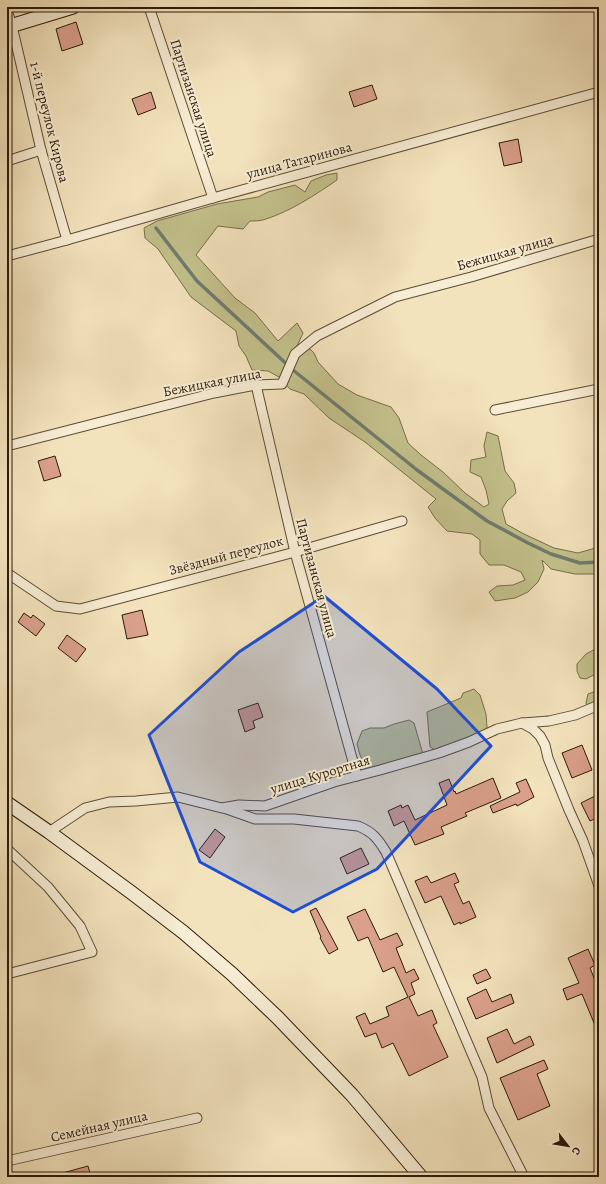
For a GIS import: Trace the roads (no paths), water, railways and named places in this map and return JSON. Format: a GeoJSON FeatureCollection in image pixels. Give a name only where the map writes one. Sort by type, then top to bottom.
{"type":"FeatureCollection","features":[{"type":"Feature","properties":{"kind":"main road"},"geometry":{"type":"LineString","coordinates":[[10,27],[73,7]]}},
{"type":"Feature","properties":{"kind":"main road"},"geometry":{"type":"LineString","coordinates":[[7,803],[132,892],[183,932],[232,974],[278,1018],[352,1095],[421,1177]]}},
{"type":"Feature","properties":{"kind":"street","name":"Партизанская улица"},"geometry":{"type":"LineString","coordinates":[[149,7],[213,198]]}},
{"type":"Feature","properties":{"kind":"street","name":"1-й переулок Кирова"},"geometry":{"type":"LineString","coordinates":[[7,10],[41,150],[67,240]]}},
{"type":"Feature","properties":{"kind":"street","name":"улица Татаринова"},"geometry":{"type":"LineString","coordinates":[[7,256],[599,92]]}},
{"type":"Feature","properties":{"kind":"street"},"geometry":{"type":"LineString","coordinates":[[7,161],[41,150]]}},
{"type":"Feature","properties":{"kind":"street","name":"Бежицкая улица"},"geometry":{"type":"LineString","coordinates":[[7,446],[214,393],[256,385],[282,384],[295,354],[318,336],[395,297],[471,277],[599,239]]}},
{"type":"Feature","properties":{"kind":"street","name":"Партизанская улица"},"geometry":{"type":"LineString","coordinates":[[256,385],[295,552],[357,776]]}},
{"type":"Feature","properties":{"kind":"street"},"geometry":{"type":"LineString","coordinates":[[495,410],[599,389]]}},
{"type":"Feature","properties":{"kind":"street","name":"Звёздный переулок"},"geometry":{"type":"LineString","coordinates":[[7,573],[56,606],[80,609],[295,552],[402,521]]}},
{"type":"Feature","properties":{"kind":"street","name":"улица Курортная"},"geometry":{"type":"LineString","coordinates":[[49,832],[85,808],[108,802],[178,797],[222,808],[239,805],[266,806],[334,782],[439,753],[469,742],[496,729],[549,721],[575,715],[599,705]]}},
{"type":"Feature","properties":{"kind":"street"},"geometry":{"type":"LineString","coordinates":[[522,724],[533,729],[540,736],[545,745],[548,758],[583,840],[599,886]]}},
{"type":"Feature","properties":{"kind":"street"},"geometry":{"type":"LineString","coordinates":[[222,808],[255,819],[294,820],[358,826],[366,829],[378,839],[386,852],[482,1077],[489,1108],[524,1177]]}},
{"type":"Feature","properties":{"kind":"street"},"geometry":{"type":"LineString","coordinates":[[7,849],[48,887],[80,926],[92,952],[7,974]]}},
{"type":"Feature","properties":{"kind":"street","name":"Семейная улица"},"geometry":{"type":"LineString","coordinates":[[7,1161],[197,1118]]}},
{"type":"Feature","properties":{"kind":"waterway"},"geometry":{"type":"LineString","coordinates":[[156,228],[197,281],[293,370],[417,470],[487,521],[528,543],[551,554],[580,563],[599,562]]}}]}
